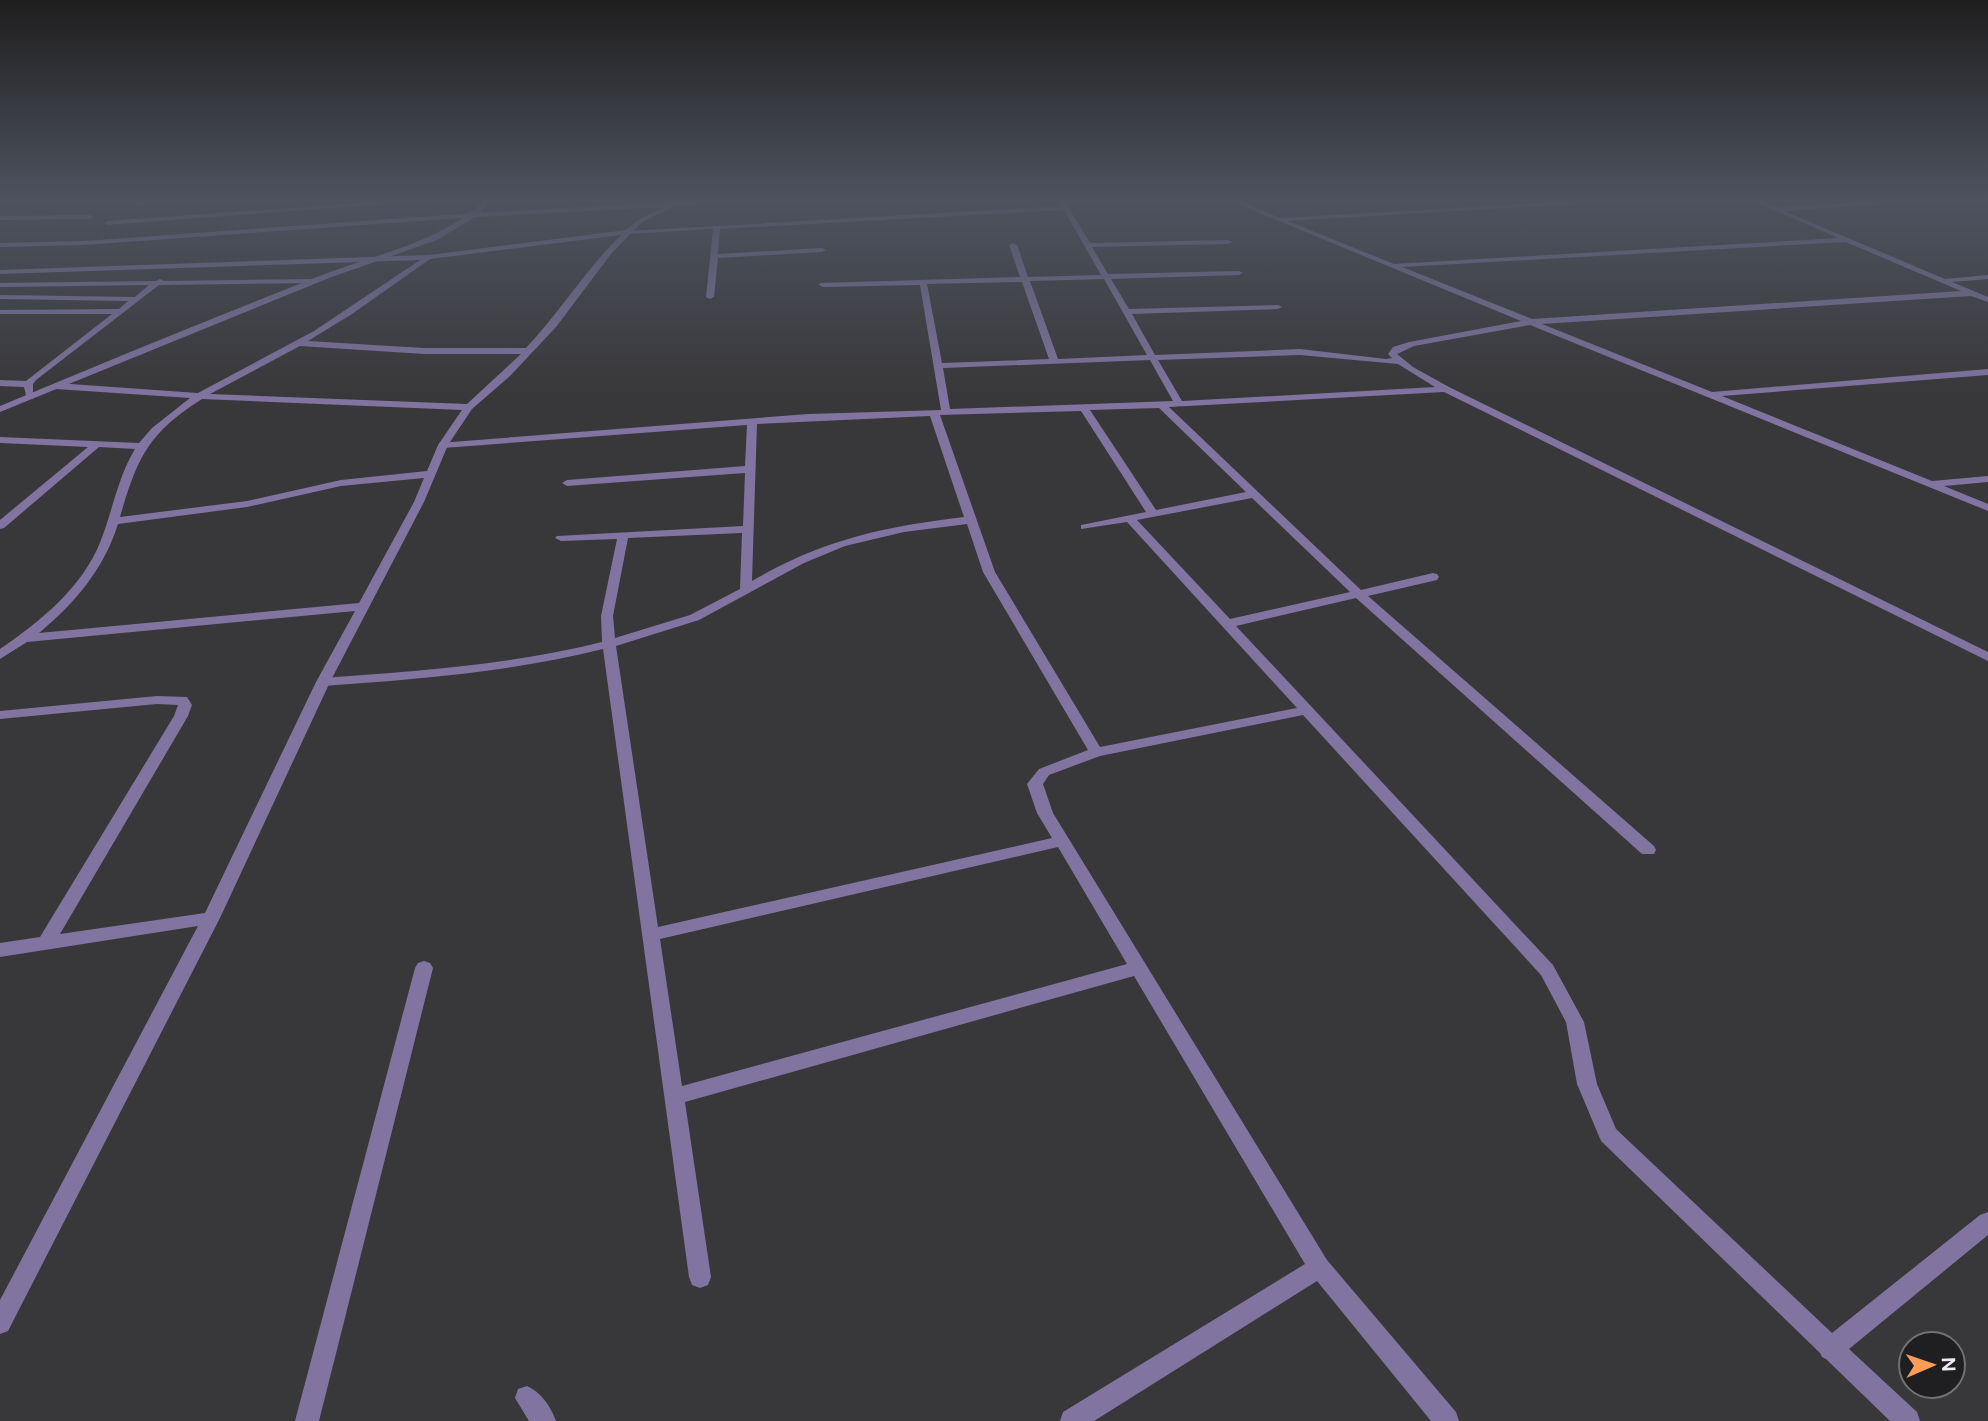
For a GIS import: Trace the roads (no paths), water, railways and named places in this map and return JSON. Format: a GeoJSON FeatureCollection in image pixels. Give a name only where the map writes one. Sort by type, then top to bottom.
{"type":"FeatureCollection","features":[{"type":"Feature","properties":{"kind":"street"},"geometry":{"type":"LineString","coordinates":[[0,272],[161,266]]}},
{"type":"Feature","properties":{"kind":"street"},"geometry":{"type":"LineString","coordinates":[[0,409],[349,266]]}},
{"type":"Feature","properties":{"kind":"street"},"geometry":{"type":"LineString","coordinates":[[0,655],[25,638],[75,590],[98,560],[114,521],[119,491],[141,446],[175,412],[196,397],[298,343],[415,266]]}},
{"type":"Feature","properties":{"kind":"street"},"geometry":{"type":"LineString","coordinates":[[0,1323],[211,918],[323,682],[365,606],[443,445],[469,407],[553,325],[595,266]]}},
{"type":"Feature","properties":{"kind":"street"},"geometry":{"type":"LineString","coordinates":[[710,297],[713,266]]}},
{"type":"Feature","properties":{"kind":"street"},"geometry":{"type":"LineString","coordinates":[[1020,266],[1054,361]]}},
{"type":"Feature","properties":{"kind":"street"},"geometry":{"type":"LineString","coordinates":[[1100,266],[1179,404]]}},
{"type":"Feature","properties":{"kind":"street"},"geometry":{"type":"LineString","coordinates":[[1396,266],[1988,508]]}},
{"type":"Feature","properties":{"kind":"street"},"geometry":{"type":"LineString","coordinates":[[1910,266],[1988,300]]}},
{"type":"Feature","properties":{"kind":"street"},"geometry":{"type":"LineString","coordinates":[[823,285],[1239,273]]}},
{"type":"Feature","properties":{"kind":"street"},"geometry":{"type":"LineString","coordinates":[[1943,280],[1988,278]]}},
{"type":"Feature","properties":{"kind":"street"},"geometry":{"type":"LineString","coordinates":[[0,383],[28,384],[47,366],[160,281]]}},
{"type":"Feature","properties":{"kind":"street"},"geometry":{"type":"LineString","coordinates":[[0,285],[312,281]]}},
{"type":"Feature","properties":{"kind":"street"},"geometry":{"type":"LineString","coordinates":[[922,282],[937,366],[940,413],[969,520],[989,572],[1096,752]]}},
{"type":"Feature","properties":{"kind":"street"},"geometry":{"type":"LineString","coordinates":[[1973,293],[1530,322],[1396,349],[1392,354],[1446,389],[1988,657]]}},
{"type":"Feature","properties":{"kind":"street"},"geometry":{"type":"LineString","coordinates":[[0,297],[139,299]]}},
{"type":"Feature","properties":{"kind":"street"},"geometry":{"type":"LineString","coordinates":[[1126,312],[1278,307]]}},
{"type":"Feature","properties":{"kind":"street"},"geometry":{"type":"LineString","coordinates":[[0,312],[123,311]]}},
{"type":"Feature","properties":{"kind":"street"},"geometry":{"type":"LineString","coordinates":[[298,343],[424,351],[527,351]]}},
{"type":"Feature","properties":{"kind":"street"},"geometry":{"type":"LineString","coordinates":[[937,366],[1320,352],[1371,362],[1399,361]]}},
{"type":"Feature","properties":{"kind":"street"},"geometry":{"type":"LineString","coordinates":[[1710,395],[1988,372]]}},
{"type":"Feature","properties":{"kind":"street"},"geometry":{"type":"LineString","coordinates":[[28,384],[30,397]]}},
{"type":"Feature","properties":{"kind":"street"},"geometry":{"type":"LineString","coordinates":[[56,386],[196,397],[469,407]]}},
{"type":"Feature","properties":{"kind":"street"},"geometry":{"type":"LineString","coordinates":[[443,445],[752,422],[1161,405],[1446,389]]}},
{"type":"Feature","properties":{"kind":"street"},"geometry":{"type":"LineString","coordinates":[[1161,405],[1360,595],[1648,850]]}},
{"type":"Feature","properties":{"kind":"street"},"geometry":{"type":"LineString","coordinates":[[1084,408],[1153,514]]}},
{"type":"Feature","properties":{"kind":"street"},"geometry":{"type":"LineString","coordinates":[[746,589],[752,422]]}},
{"type":"Feature","properties":{"kind":"street"},"geometry":{"type":"LineString","coordinates":[[0,440],[141,446]]}},
{"type":"Feature","properties":{"kind":"street"},"geometry":{"type":"LineString","coordinates":[[0,526],[96,444]]}},
{"type":"Feature","properties":{"kind":"street"},"geometry":{"type":"LineString","coordinates":[[566,483],[750,469]]}},
{"type":"Feature","properties":{"kind":"street"},"geometry":{"type":"LineString","coordinates":[[114,521],[247,504],[341,483],[430,474]]}},
{"type":"Feature","properties":{"kind":"street"},"geometry":{"type":"LineString","coordinates":[[1929,485],[1988,479]]}},
{"type":"Feature","properties":{"kind":"street"},"geometry":{"type":"LineString","coordinates":[[1086,527],[1255,494]]}},
{"type":"Feature","properties":{"kind":"street"},"geometry":{"type":"LineString","coordinates":[[1129,519],[1547,970],[1575,1022],[1587,1084],[1608,1135],[1908,1421]]}},
{"type":"Feature","properties":{"kind":"street"},"geometry":{"type":"LineString","coordinates":[[323,682],[487,668],[609,645],[717,608],[800,559],[846,541],[882,530],[969,520]]}},
{"type":"Feature","properties":{"kind":"street"},"geometry":{"type":"LineString","coordinates":[[562,538],[748,529]]}},
{"type":"Feature","properties":{"kind":"street"},"geometry":{"type":"LineString","coordinates":[[623,536],[610,589],[607,616],[609,645],[700,1278]]}},
{"type":"Feature","properties":{"kind":"street"},"geometry":{"type":"LineString","coordinates":[[1227,624],[1433,577]]}},
{"type":"Feature","properties":{"kind":"street"},"geometry":{"type":"LineString","coordinates":[[25,638],[365,606]]}},
{"type":"Feature","properties":{"kind":"street"},"geometry":{"type":"LineString","coordinates":[[0,715],[157,699],[182,700],[185,705],[47,941]]}},
{"type":"Feature","properties":{"kind":"street"},"geometry":{"type":"LineString","coordinates":[[1308,710],[1096,752],[1044,772],[1035,784],[1045,813],[1061,841],[1319,1267],[1447,1421]]}},
{"type":"Feature","properties":{"kind":"street"},"geometry":{"type":"LineString","coordinates":[[651,935],[1061,841]]}},
{"type":"Feature","properties":{"kind":"street"},"geometry":{"type":"LineString","coordinates":[[0,950],[211,918]]}},
{"type":"Feature","properties":{"kind":"street"},"geometry":{"type":"LineString","coordinates":[[307,1421],[424,968]]}},
{"type":"Feature","properties":{"kind":"street"},"geometry":{"type":"LineString","coordinates":[[674,1097],[1138,968]]}},
{"type":"Feature","properties":{"kind":"street"},"geometry":{"type":"LineString","coordinates":[[1830,1349],[1988,1222]]}},
{"type":"Feature","properties":{"kind":"street"},"geometry":{"type":"LineString","coordinates":[[1072,1421],[1319,1267]]}},
{"type":"Feature","properties":{"kind":"street"},"geometry":{"type":"LineString","coordinates":[[527,1398],[544,1421]]}}]}
